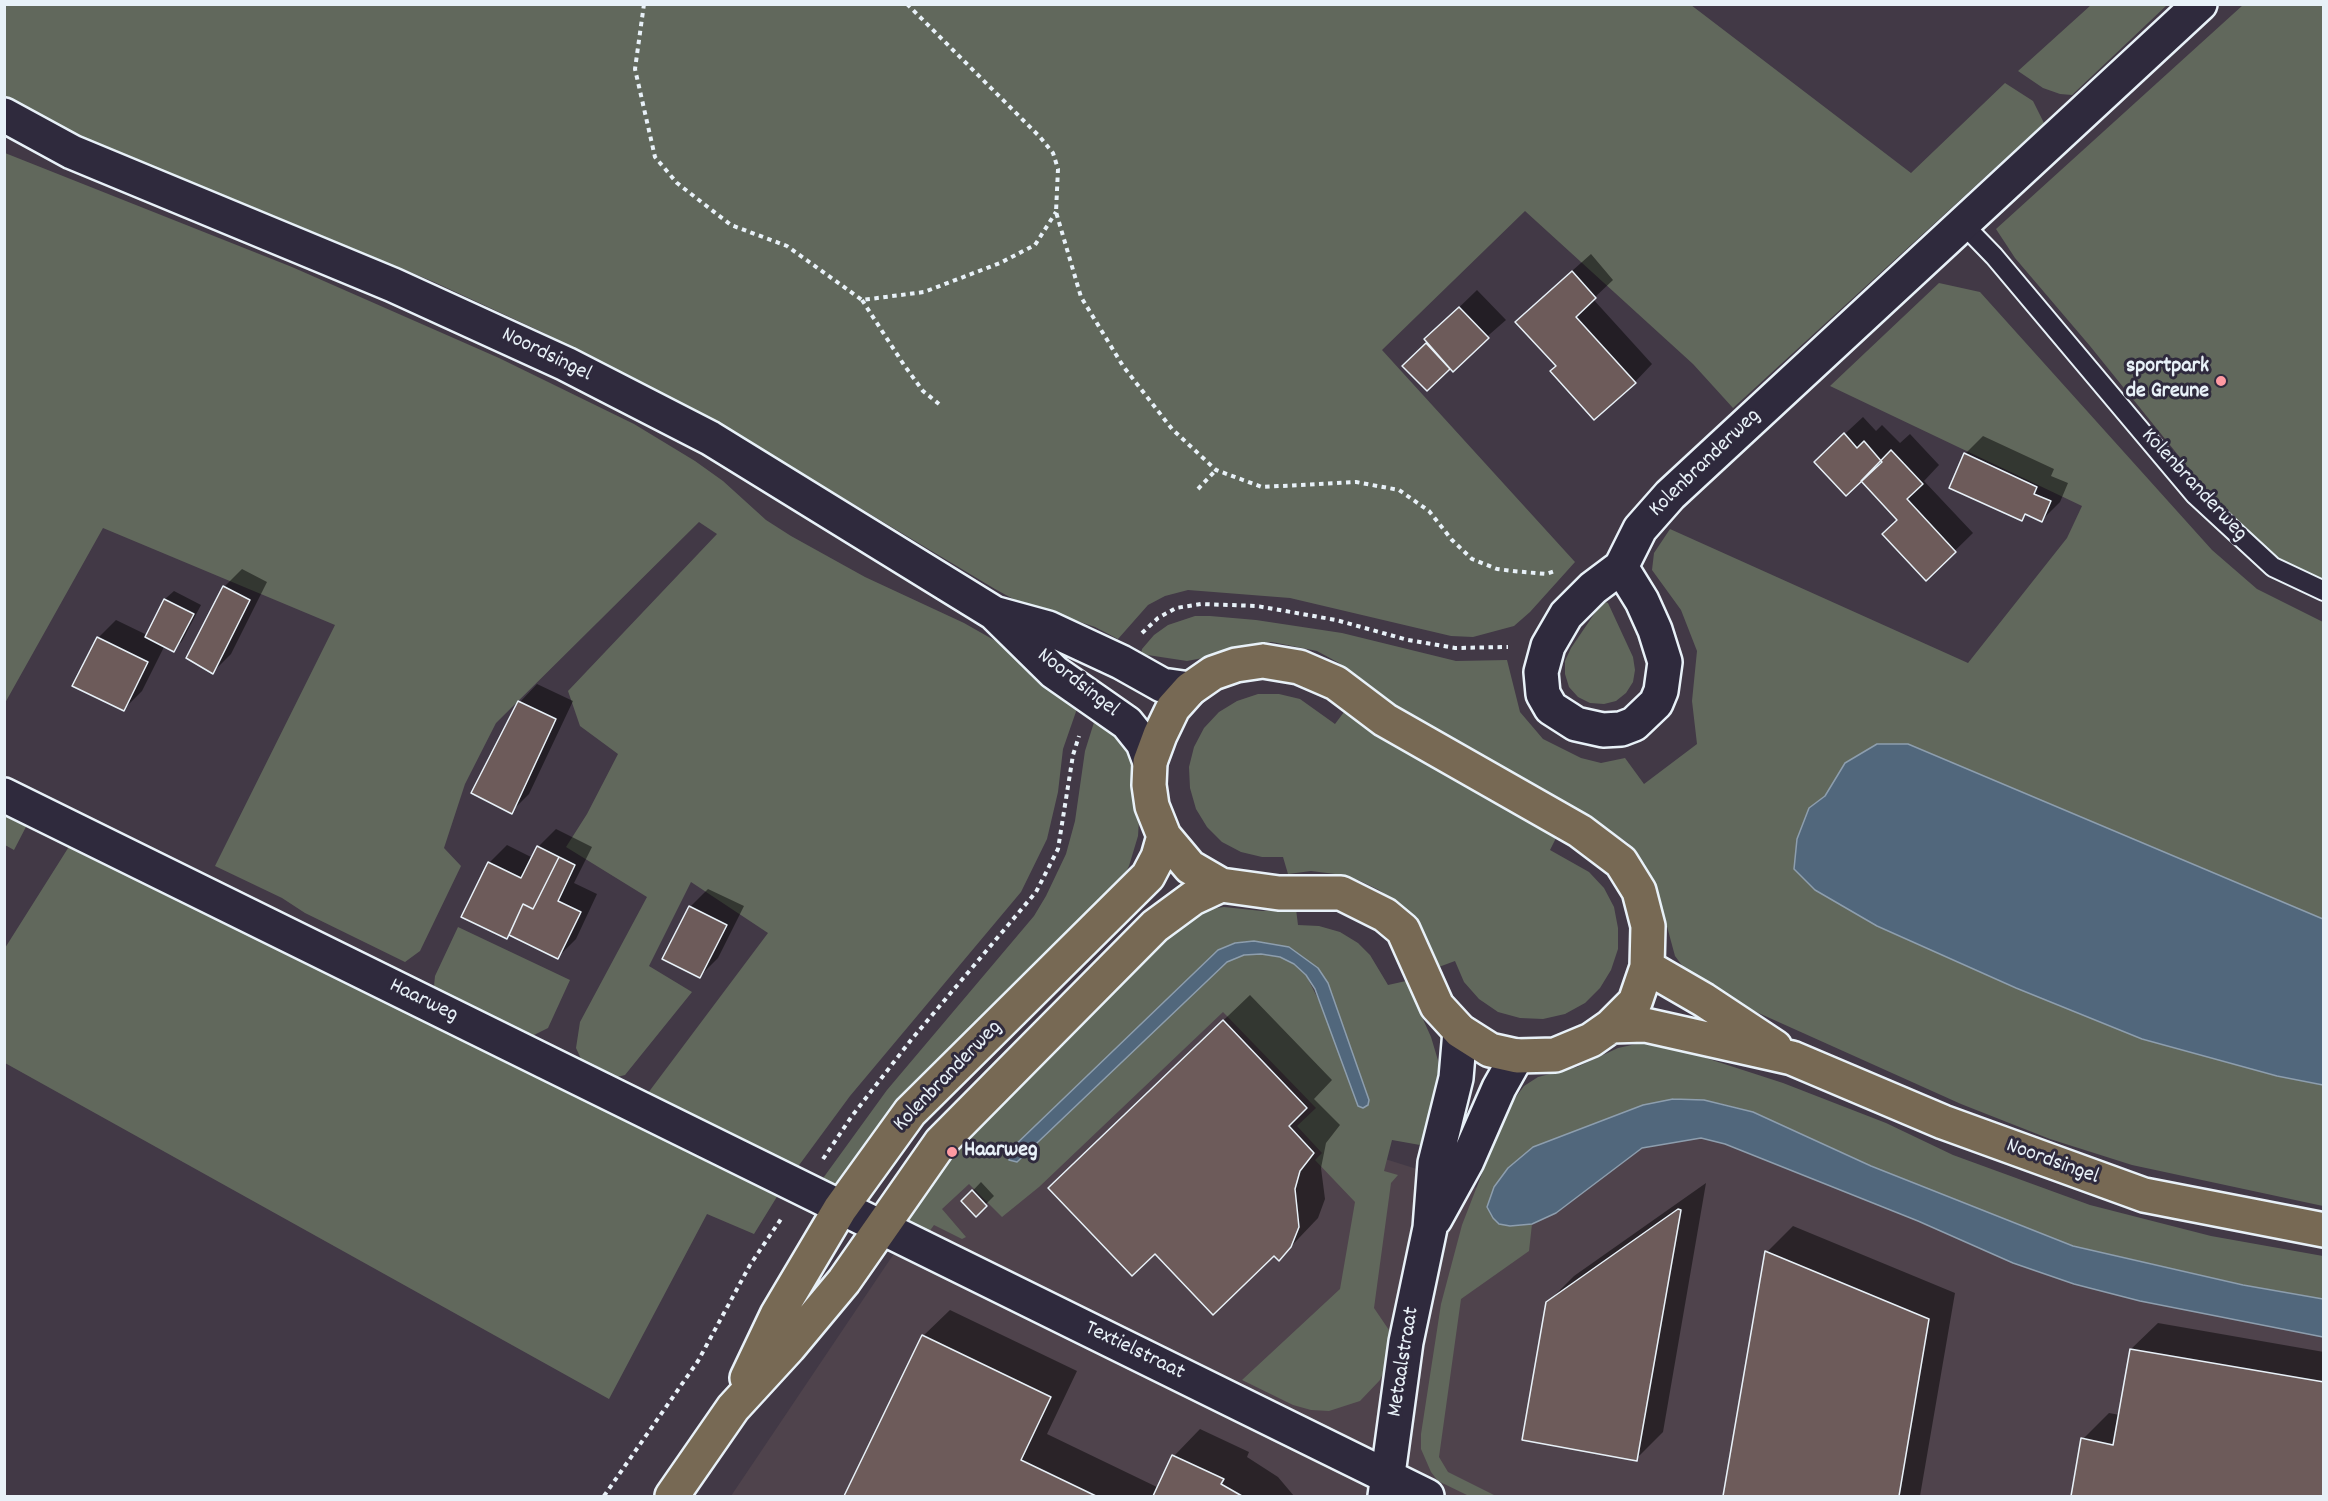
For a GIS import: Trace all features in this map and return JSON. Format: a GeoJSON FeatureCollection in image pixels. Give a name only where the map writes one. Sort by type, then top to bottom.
{"type":"FeatureCollection","features":[{"type":"Feature","properties":{"kind":"main road"},"geometry":{"type":"LineString","coordinates":[[1263,661],[1299,667],[1336,683],[1385,720],[1580,831],[1621,862],[1639,891],[1648,926],[1647,967],[1635,1002],[1611,1026],[1591,1040],[1555,1055],[1517,1056],[1490,1050],[1460,1031],[1437,1006],[1402,930],[1385,915],[1341,893],[1279,892],[1221,885],[1190,867],[1164,836],[1152,806],[1149,784],[1150,762],[1173,708],[1190,689],[1213,673],[1236,665],[1263,661]]}},
{"type":"Feature","properties":{"kind":"main road","name":"Kolenbranderweg"},"geometry":{"type":"LineString","coordinates":[[733,1408],[777,1315],[840,1209],[910,1112],[1148,876],[1158,857],[1164,836]]}},
{"type":"Feature","properties":{"kind":"main road","name":"Kolenbranderweg"},"geometry":{"type":"LineString","coordinates":[[672,1497],[733,1408],[830,1298],[941,1142],[1155,926],[1193,897],[1221,885]]}},
{"type":"Feature","properties":{"kind":"main road","name":"Noordsingel"},"geometry":{"type":"LineString","coordinates":[[1647,967],[1704,1000],[1792,1058]]}},
{"type":"Feature","properties":{"kind":"main road","name":"Noordsingel"},"geometry":{"type":"LineString","coordinates":[[1611,1026],[1645,1025],[1792,1058],[1953,1126],[2144,1195],[2324,1230]]}},
{"type":"Feature","properties":{"kind":"street","name":"Kolenbranderweg"},"geometry":{"type":"LineString","coordinates":[[1621,567],[1642,601],[1655,630],[1665,662],[1662,691],[1656,704],[1634,724],[1621,729],[1604,730],[1576,724],[1551,708],[1543,694],[1541,672],[1548,646],[1566,615],[1587,593],[1621,567],[1640,529],[1670,495],[2200,4]]}},
{"type":"Feature","properties":{"kind":"street","name":"Noordsingel"},"geometry":{"type":"LineString","coordinates":[[4,115],[72,152],[393,285],[566,364],[710,438],[994,613],[1054,672],[1128,723],[1143,743],[1150,762]]}},
{"type":"Feature","properties":{"kind":"street","name":"Noordsingel"},"geometry":{"type":"LineString","coordinates":[[4,133],[72,152]]}},
{"type":"Feature","properties":{"kind":"street","name":"Noordsingel"},"geometry":{"type":"LineString","coordinates":[[994,613],[1048,628],[1120,662],[1162,686],[1190,689]]}},
{"type":"Feature","properties":{"kind":"street","name":"Haarweg"},"geometry":{"type":"LineString","coordinates":[[4,795],[840,1209]]}},
{"type":"Feature","properties":{"kind":"street","name":"Metaalstraat"},"geometry":{"type":"LineString","coordinates":[[1387,1487],[1406,1342],[1430,1228],[1434,1163],[1456,1078],[1460,1031]]}},
{"type":"Feature","properties":{"kind":"street","name":"Metaalstraat"},"geometry":{"type":"LineString","coordinates":[[1430,1228],[1467,1161],[1499,1088],[1517,1056]]}},
{"type":"Feature","properties":{"kind":"street","name":"Textielstraat"},"geometry":{"type":"LineString","coordinates":[[840,1209],[1387,1487],[1427,1497]]}},
{"type":"Feature","properties":{"kind":"lane","name":"Kolenbranderweg"},"geometry":{"type":"LineString","coordinates":[[1962,224],[1995,256],[2195,495],[2273,567],[2324,591]]}},
{"type":"Feature","properties":{"kind":"path"},"geometry":{"type":"LineString","coordinates":[[644,4],[634,69],[655,157],[677,183],[731,225],[787,246],[862,300],[903,365],[923,391],[939,404]]}},
{"type":"Feature","properties":{"kind":"path"},"geometry":{"type":"LineString","coordinates":[[907,4],[1040,136],[1053,153],[1058,169],[1056,212],[1081,297],[1102,334],[1172,429],[1216,470],[1262,487],[1356,482],[1385,486],[1418,500],[1472,559],[1497,569],[1532,574],[1546,574],[1560,570]]}},
{"type":"Feature","properties":{"kind":"path"},"geometry":{"type":"LineString","coordinates":[[862,300],[924,292],[1000,262],[1035,245],[1056,212]]}},
{"type":"Feature","properties":{"kind":"path"},"geometry":{"type":"LineString","coordinates":[[1198,489],[1216,470]]}},
{"type":"Feature","properties":{"kind":"path"},"geometry":{"type":"LineString","coordinates":[[604,1497],[698,1361],[750,1266],[802,1189]]}},
{"type":"Feature","properties":{"kind":"shaded area"},"geometry":{"type":"Polygon","coordinates":[[[4,5],[1691,5],[1911,173],[2005,83],[2033,101],[2044,123],[1733,408],[1693,364],[1525,211],[1382,350],[1575,562],[1530,612],[1514,626],[1473,637],[1451,636],[1290,598],[1188,590],[1165,596],[1148,605],[1118,639],[1095,627],[1015,600],[723,426],[542,332],[434,282],[61,128],[5,102],[4,5]]]}},
{"type":"Feature","properties":{"kind":"shaded area"},"geometry":{"type":"Polygon","coordinates":[[[2091,5],[2167,5],[2072,95],[2060,94],[2043,88],[2018,71],[2091,5]]]}},
{"type":"Feature","properties":{"kind":"shaded area","name":"sportpark de Greune"},"geometry":{"type":"Polygon","coordinates":[[[2243,5],[2323,5],[2323,582],[2284,565],[2241,533],[2090,346],[2015,258],[1996,229],[2243,5]]]}},
{"type":"Feature","properties":{"kind":"shaded area"},"geometry":{"type":"Polygon","coordinates":[[[5,153],[292,267],[499,358],[634,424],[695,461],[723,481],[766,520],[791,536],[865,577],[964,623],[1001,644],[1079,703],[1063,749],[1058,792],[1047,839],[1021,892],[850,1096],[794,1172],[648,1093],[768,933],[691,882],[649,966],[692,992],[625,1075],[617,1077],[582,1061],[576,1048],[580,1022],[647,897],[566,847],[587,814],[618,754],[580,726],[568,691],[717,534],[699,522],[496,723],[465,784],[444,848],[461,866],[420,951],[405,962],[215,866],[335,625],[103,528],[5,703],[5,153]]]}},
{"type":"Feature","properties":{"kind":"shaded area"},"geometry":{"type":"Polygon","coordinates":[[[1939,283],[1980,292],[2212,550],[2257,589],[2323,622],[2323,919],[1908,744],[1845,763],[1825,796],[1809,808],[1877,926],[2016,988],[2142,1039],[2277,1076],[2323,1085],[2323,1206],[2132,1165],[2050,1139],[1961,1104],[1714,993],[1689,975],[1675,956],[1659,897],[1648,871],[1628,843],[1593,819],[1577,815],[1469,757],[1373,693],[1339,663],[1317,651],[1272,642],[1250,644],[1187,661],[1141,654],[1142,649],[1154,635],[1168,625],[1195,616],[1210,616],[1256,620],[1342,633],[1456,661],[1507,660],[1520,712],[1543,739],[1581,758],[1601,763],[1625,758],[1644,784],[1697,744],[1692,701],[1697,651],[1681,610],[1652,570],[1654,553],[1670,529],[1968,663],[2067,538],[2082,506],[1830,386],[1939,283]]]}},
{"type":"Feature","properties":{"kind":"shaded area"},"geometry":{"type":"Polygon","coordinates":[[[1603,601],[1608,603],[1633,657],[1635,670],[1633,682],[1626,693],[1616,701],[1604,704],[1590,703],[1578,697],[1569,687],[1565,674],[1565,661],[1571,648],[1603,601]]]}},
{"type":"Feature","properties":{"kind":"shaded area"},"geometry":{"type":"Polygon","coordinates":[[[1258,694],[1279,694],[1300,699],[1335,724],[1347,708],[1439,769],[1556,838],[1550,850],[1589,872],[1604,888],[1614,907],[1618,928],[1618,949],[1611,970],[1600,988],[1585,1003],[1565,1014],[1543,1019],[1520,1018],[1498,1012],[1479,999],[1464,982],[1455,961],[1436,968],[1428,945],[1415,924],[1399,905],[1379,890],[1358,880],[1335,874],[1311,871],[1288,874],[1283,857],[1262,857],[1241,852],[1222,842],[1207,827],[1196,809],[1190,788],[1189,767],[1194,747],[1204,728],[1219,712],[1237,701],[1258,694]]]}},
{"type":"Feature","properties":{"kind":"shaded area"},"geometry":{"type":"Polygon","coordinates":[[[1096,716],[1114,725],[1132,758],[1139,820],[1138,836],[1129,866],[1116,891],[840,1193],[821,1181],[887,1090],[1034,916],[1046,896],[1066,854],[1075,821],[1085,751],[1096,716]]]}},
{"type":"Feature","properties":{"kind":"shaded area"},"geometry":{"type":"Polygon","coordinates":[[[4,812],[28,823],[14,850],[5,845],[4,812]]]}},
{"type":"Feature","properties":{"kind":"shaded area"},"geometry":{"type":"Polygon","coordinates":[[[70,845],[778,1195],[754,1234],[707,1214],[609,1399],[5,1063],[5,948],[70,845]]]}},
{"type":"Feature","properties":{"kind":"shaded area"},"geometry":{"type":"Polygon","coordinates":[[[1224,907],[1262,911],[1296,909],[1298,925],[1319,926],[1340,932],[1358,943],[1370,955],[1388,985],[1406,981],[1431,1037],[1440,1067],[1436,1096],[1420,1145],[1392,1140],[1384,1171],[1398,1175],[1391,1183],[1374,1308],[1391,1333],[1386,1367],[1380,1380],[1360,1401],[1329,1411],[1311,1410],[1293,1405],[1242,1380],[1340,1289],[1355,1202],[1315,1160],[1322,1153],[1297,1126],[1316,1108],[1223,1012],[1039,1187],[1002,1217],[969,1184],[942,1209],[966,1237],[962,1239],[934,1225],[926,1236],[899,1222],[949,1149],[1180,922],[1203,910],[1224,907]],[[1254,941],[1235,943],[1218,950],[1010,1150],[1012,1161],[1017,1162],[1227,962],[1244,955],[1261,954],[1280,957],[1294,964],[1306,975],[1369,1100],[1328,983],[1318,968],[1254,941]]]}},
{"type":"Feature","properties":{"kind":"shaded area"},"geometry":{"type":"Polygon","coordinates":[[[458,927],[570,980],[548,1028],[528,1038],[439,995],[434,986],[435,976],[458,927]]]}},
{"type":"Feature","properties":{"kind":"shaded area"},"geometry":{"type":"Polygon","coordinates":[[[1214,964],[1382,1158],[1515,1200],[1659,1120],[2323,1318],[2323,1496],[731,1496],[891,1258],[968,1164],[1214,964]]]}},
{"type":"Feature","properties":{"kind":"shaded area"},"geometry":{"type":"Polygon","coordinates":[[[1641,1043],[1672,1047],[1783,1083],[1886,1123],[1953,1155],[2090,1205],[2211,1236],[2323,1256],[2323,1299],[2243,1285],[2073,1246],[1871,1166],[1753,1112],[1718,1103],[1510,1226],[1532,1224],[1529,1251],[1461,1299],[1439,1457],[1448,1472],[1496,1496],[1469,1496],[1438,1481],[1431,1472],[1421,1449],[1421,1434],[1441,1304],[1462,1225],[1507,1109],[1524,1086],[1538,1077],[1577,1067],[1618,1048],[1641,1043]]]}},
{"type":"Feature","properties":{"kind":"water"},"geometry":{"type":"Polygon","coordinates":[[[1877,744],[1908,744],[2323,919],[2323,1085],[2277,1076],[2142,1039],[2016,988],[1877,926],[1815,890],[1794,869],[1797,839],[1809,808],[1825,796],[1845,763],[1877,744]]]}},
{"type":"Feature","properties":{"kind":"water"},"geometry":{"type":"Polygon","coordinates":[[[1254,941],[1289,947],[1318,968],[1328,983],[1369,1100],[1368,1105],[1363,1108],[1358,1106],[1315,989],[1306,975],[1294,964],[1280,957],[1261,954],[1244,955],[1227,962],[1017,1162],[1009,1160],[1010,1150],[1218,950],[1235,943],[1254,941]]]}},
{"type":"Feature","properties":{"kind":"water"},"geometry":{"type":"Polygon","coordinates":[[[1673,1099],[1704,1100],[1753,1112],[1871,1166],[2073,1246],[2243,1285],[2323,1299],[2323,1337],[2140,1301],[2074,1284],[2013,1263],[1918,1221],[1725,1144],[1701,1138],[1642,1148],[1556,1213],[1532,1224],[1510,1226],[1499,1224],[1493,1218],[1487,1207],[1494,1187],[1508,1168],[1533,1147],[1643,1105],[1673,1099]]]}},
{"type":"Feature","properties":{"kind":"building"},"geometry":{"type":"Polygon","coordinates":[[[1572,271],[1596,298],[1576,317],[1636,383],[1594,420],[1550,371],[1556,366],[1515,322],[1572,271]]]}},
{"type":"Feature","properties":{"kind":"building"},"geometry":{"type":"Polygon","coordinates":[[[1459,307],[1489,338],[1453,372],[1424,339],[1459,307]]]}},
{"type":"Feature","properties":{"kind":"building"},"geometry":{"type":"Polygon","coordinates":[[[1426,343],[1450,369],[1427,391],[1402,366],[1426,343]]]}},
{"type":"Feature","properties":{"kind":"building"},"geometry":{"type":"Polygon","coordinates":[[[1844,433],[1857,448],[1864,441],[1882,462],[1846,496],[1814,462],[1844,433]]]}},
{"type":"Feature","properties":{"kind":"building"},"geometry":{"type":"Polygon","coordinates":[[[1891,450],[1923,484],[1907,499],[1956,552],[1926,581],[1882,534],[1897,520],[1861,481],[1891,450]]]}},
{"type":"Feature","properties":{"kind":"building"},"geometry":{"type":"Polygon","coordinates":[[[1964,453],[2037,487],[2034,494],[2051,501],[2042,522],[2025,514],[2022,521],[1949,488],[1964,453]]]}},
{"type":"Feature","properties":{"kind":"building"},"geometry":{"type":"Polygon","coordinates":[[[223,586],[250,600],[213,674],[186,658],[223,586]]]}},
{"type":"Feature","properties":{"kind":"building"},"geometry":{"type":"Polygon","coordinates":[[[164,599],[194,614],[174,652],[145,637],[164,599]]]}},
{"type":"Feature","properties":{"kind":"building"},"geometry":{"type":"Polygon","coordinates":[[[97,637],[148,662],[124,711],[72,686],[97,637]]]}},
{"type":"Feature","properties":{"kind":"building"},"geometry":{"type":"Polygon","coordinates":[[[518,701],[556,719],[512,814],[471,793],[518,701]]]}},
{"type":"Feature","properties":{"kind":"building"},"geometry":{"type":"Polygon","coordinates":[[[537,846],[559,857],[533,909],[523,904],[507,939],[461,917],[488,862],[521,878],[537,846]]]}},
{"type":"Feature","properties":{"kind":"building"},"geometry":{"type":"Polygon","coordinates":[[[559,857],[575,865],[558,901],[581,912],[558,959],[509,935],[523,904],[533,909],[559,857]]]}},
{"type":"Feature","properties":{"kind":"building"},"geometry":{"type":"Polygon","coordinates":[[[689,906],[727,925],[700,978],[662,959],[689,906]]]}},
{"type":"Feature","properties":{"kind":"building"},"geometry":{"type":"Polygon","coordinates":[[[1223,1020],[1307,1108],[1289,1126],[1314,1153],[1300,1171],[1295,1189],[1299,1227],[1291,1247],[1279,1261],[1274,1256],[1213,1315],[1155,1254],[1132,1276],[1048,1188],[1223,1020]]]}},
{"type":"Feature","properties":{"kind":"building"},"geometry":{"type":"Polygon","coordinates":[[[972,1190],[987,1206],[976,1217],[961,1201],[972,1190]]]}},
{"type":"Feature","properties":{"kind":"building"},"geometry":{"type":"Polygon","coordinates":[[[1678,1209],[1681,1210],[1637,1461],[1522,1440],[1546,1302],[1678,1209]]]}},
{"type":"Feature","properties":{"kind":"building"},"geometry":{"type":"Polygon","coordinates":[[[1765,1251],[1929,1319],[1899,1496],[1723,1496],[1765,1251]]]}},
{"type":"Feature","properties":{"kind":"building"},"geometry":{"type":"Polygon","coordinates":[[[922,1335],[1051,1397],[1021,1460],[1096,1496],[844,1496],[922,1335]]]}},
{"type":"Feature","properties":{"kind":"building"},"geometry":{"type":"Polygon","coordinates":[[[2130,1349],[2324,1382],[2324,1496],[2071,1496],[2081,1438],[2113,1445],[2130,1349]]]}},
{"type":"Feature","properties":{"kind":"building"},"geometry":{"type":"Polygon","coordinates":[[[1172,1455],[1224,1479],[1221,1484],[1242,1496],[1153,1496],[1172,1455]]]}},
{"type":"Feature","properties":{"kind":"place","name":"sportpark de Greune"},"geometry":{"type":"Point","coordinates":[2221,381]}},
{"type":"Feature","properties":{"kind":"place","name":"Haarweg"},"geometry":{"type":"Point","coordinates":[952,1152]}}]}
